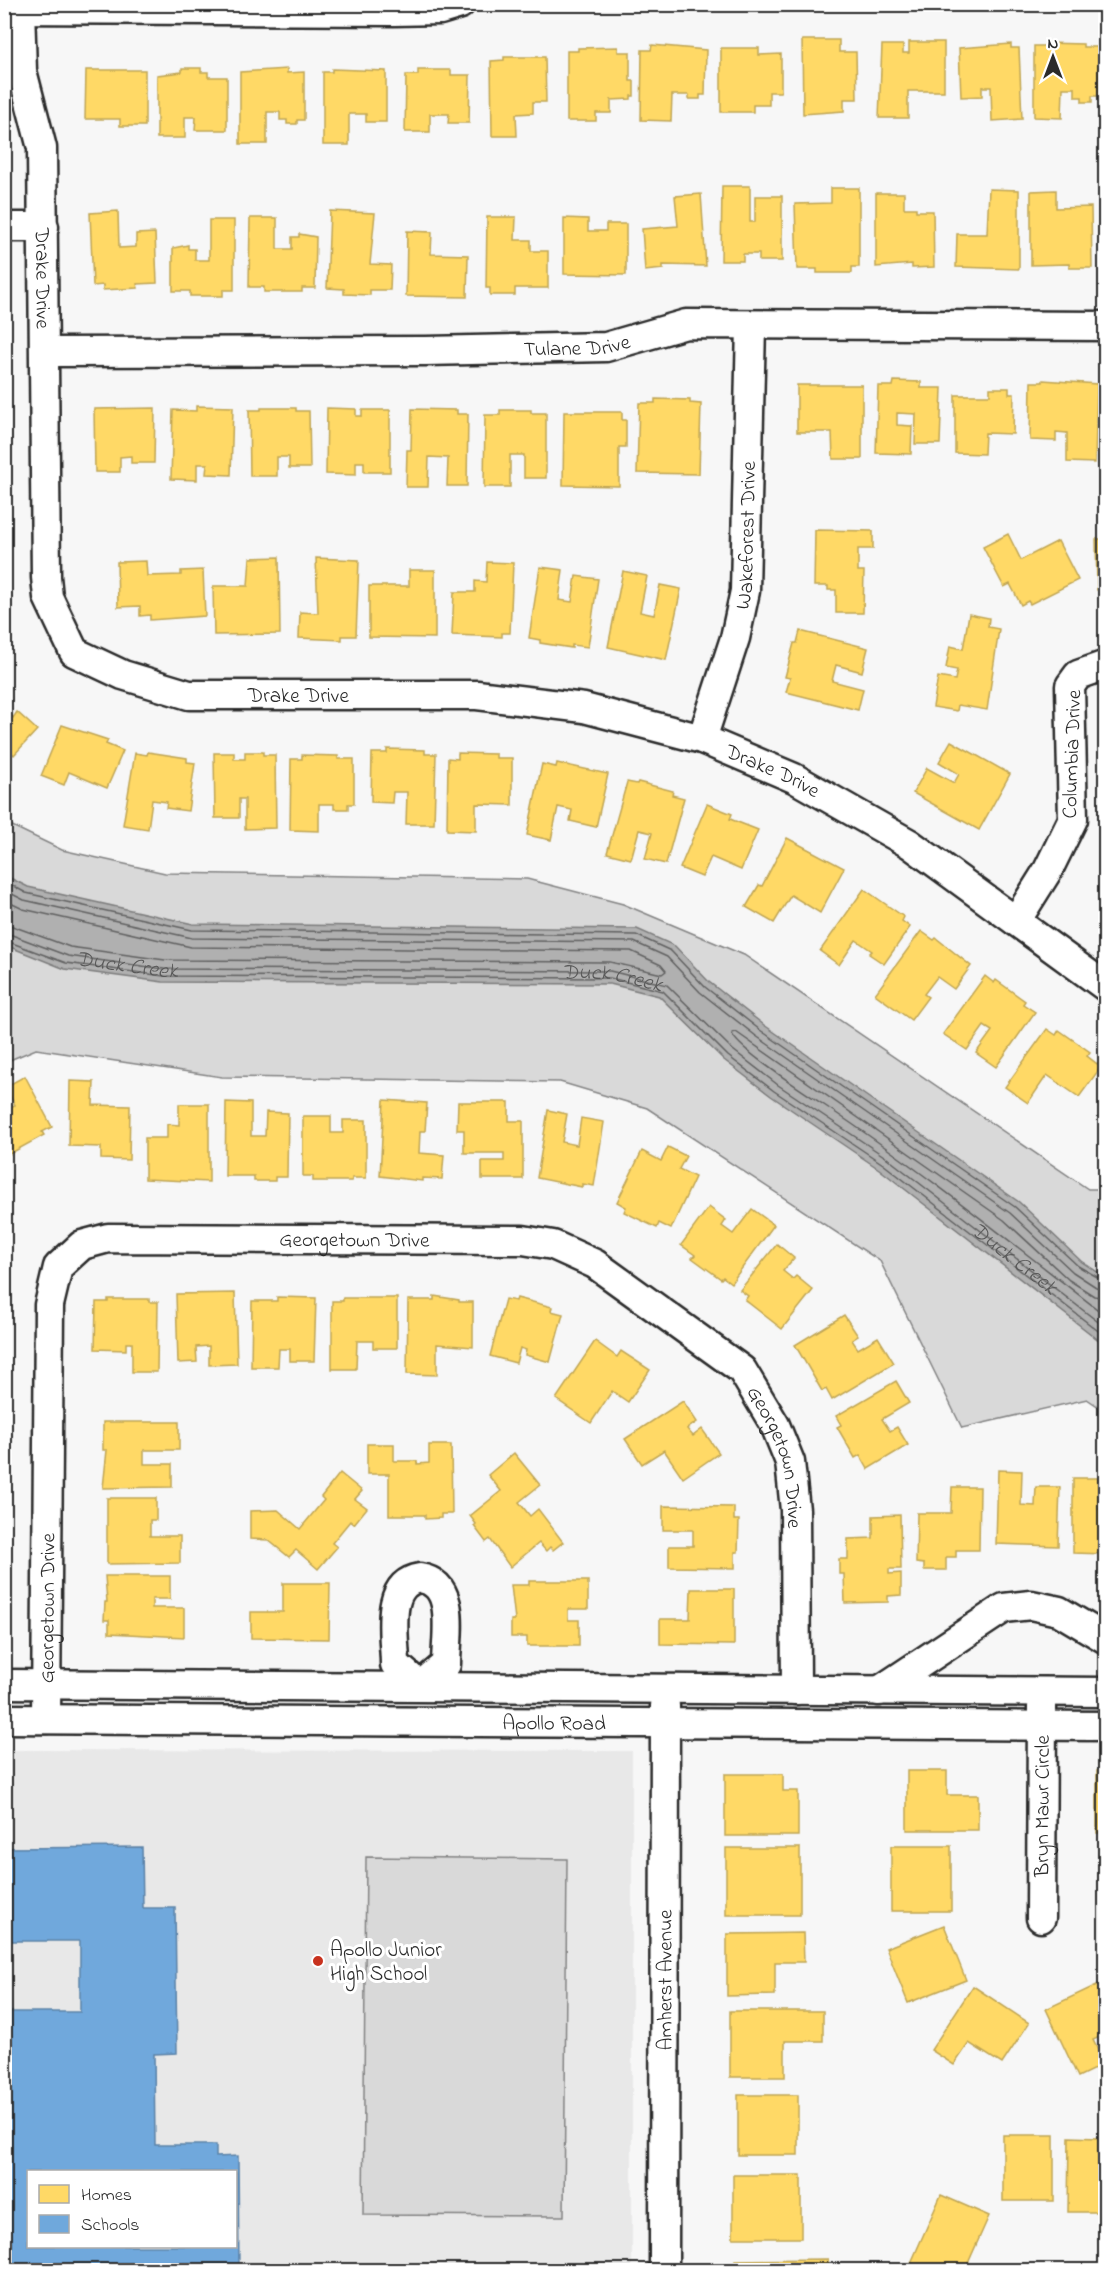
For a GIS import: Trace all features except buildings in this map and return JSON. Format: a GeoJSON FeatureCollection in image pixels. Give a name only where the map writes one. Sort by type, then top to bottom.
{"type":"FeatureCollection","features":[{"type":"Feature","properties":{"kind":"street"},"geometry":{"type":"LineString","coordinates":[[12,9],[394,8],[440,10],[460,4]]}},
{"type":"Feature","properties":{"kind":"street","name":"Drake Drive"},"geometry":{"type":"LineString","coordinates":[[12,9],[22,71],[42,148],[46,577],[48,597],[74,652],[123,675],[189,695],[477,695],[584,708],[702,739],[794,778],[910,844],[1106,987]]}},
{"type":"Feature","properties":{"kind":"street"},"geometry":{"type":"LineString","coordinates":[[4,227],[44,227]]}},
{"type":"Feature","properties":{"kind":"street","name":"Tulane Drive"},"geometry":{"type":"LineString","coordinates":[[45,352],[426,351],[606,347],[686,324],[1106,326]]}},
{"type":"Feature","properties":{"kind":"street","name":"Wakeforest Drive"},"geometry":{"type":"LineString","coordinates":[[702,739],[735,638],[745,591],[751,325]]}},
{"type":"Feature","properties":{"kind":"street","name":"Columbia Drive"},"geometry":{"type":"LineString","coordinates":[[1016,921],[1048,870],[1073,819],[1070,686],[1078,675],[1106,665]]}},
{"type":"Feature","properties":{"kind":"street","name":"Georgetown Drive"},"geometry":{"type":"LineString","coordinates":[[46,1719],[49,1305],[58,1267],[82,1245],[108,1238],[523,1240],[553,1245],[595,1264],[742,1370],[775,1425],[789,1462],[795,1510],[796,1690]]}},
{"type":"Feature","properties":{"kind":"street"},"geometry":{"type":"LineString","coordinates":[[879,1691],[1004,1608],[1032,1605],[1059,1611],[1106,1639]]}},
{"type":"Feature","properties":{"kind":"street","name":"Apollo Road"},"geometry":{"type":"LineString","coordinates":[[4,1684],[1106,1692]]}},
{"type":"Feature","properties":{"kind":"street"},"geometry":{"type":"LineString","coordinates":[[420,1686],[421,1723]]}},
{"type":"Feature","properties":{"kind":"street","name":"Amherst Avenue"},"geometry":{"type":"LineString","coordinates":[[664,1690],[664,2271]]}},
{"type":"Feature","properties":{"kind":"street","name":"Bryn Mawr Circle"},"geometry":{"type":"LineString","coordinates":[[1041,1918],[1042,1692]]}},
{"type":"Feature","properties":{"kind":"street","name":"Apollo Road"},"geometry":{"type":"LineString","coordinates":[[4,1719],[1106,1726]]}},
{"type":"Feature","properties":{"kind":"shaded area"},"geometry":{"type":"Polygon","coordinates":[[[4,822],[62,850],[165,873],[527,879],[623,904],[744,955],[1088,1189],[1105,1189],[1105,1411],[1087,1399],[962,1428],[880,1261],[647,1108],[560,1082],[222,1077],[36,1049],[5,1062],[4,822]]]}},
{"type":"Feature","properties":{"kind":"shaded area","name":"Apollo Junior High School"},"geometry":{"type":"Polygon","coordinates":[[[5,1750],[632,1751],[632,2270],[5,2270],[5,1750]]]}},
{"type":"Feature","properties":{"kind":"shaded area"},"geometry":{"type":"Polygon","coordinates":[[[366,1857],[567,1859],[564,2216],[363,2215],[366,1857]]]}},
{"type":"Feature","properties":{"kind":"water","name":"Duck Creek"},"geometry":{"type":"Polygon","coordinates":[[[4,875],[28,887],[193,924],[637,929],[675,946],[709,982],[764,1025],[1019,1202],[1082,1262],[1105,1277],[1105,1345],[879,1169],[771,1096],[724,1060],[659,996],[610,984],[163,982],[65,969],[5,945],[4,875]]]}},
{"type":"Feature","properties":{"kind":"place","name":"Apollo Junior High School"},"geometry":{"type":"Point","coordinates":[318,1961]}}]}
